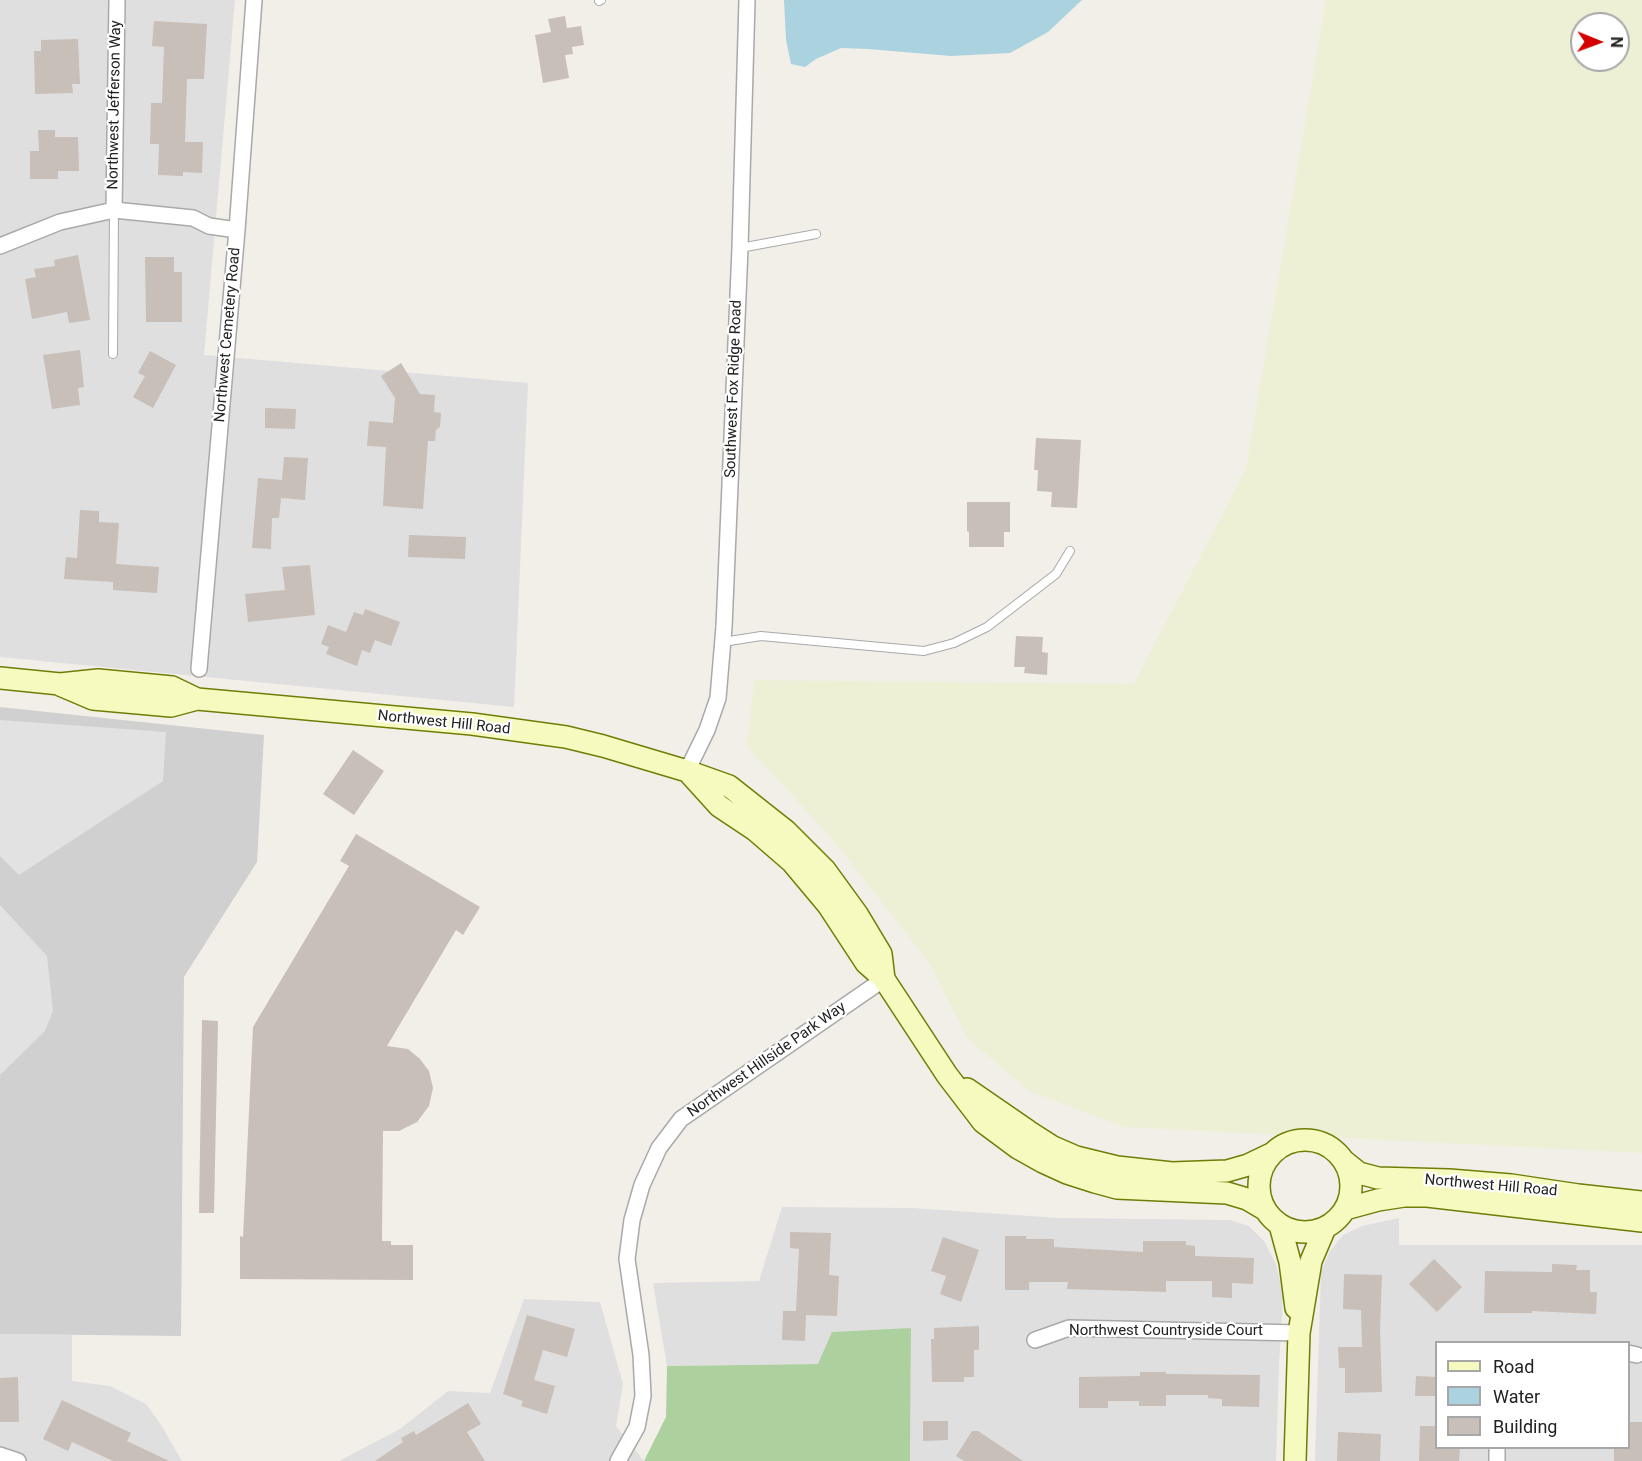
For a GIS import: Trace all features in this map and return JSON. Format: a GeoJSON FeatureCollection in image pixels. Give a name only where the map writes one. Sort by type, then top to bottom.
{"type":"FeatureCollection","features":[{"type":"Feature","properties":{"kind":"main road","name":"Northwest Hill Road"},"geometry":{"type":"LineString","coordinates":[[0,678],[60,684],[93,699],[171,706],[197,699],[472,724],[566,737],[687,771]]}},
{"type":"Feature","properties":{"kind":"main road"},"geometry":{"type":"LineString","coordinates":[[687,771],[719,806],[755,830],[792,862],[828,905],[866,963],[884,979],[947,1075],[983,1122],[1018,1148],[1067,1173],[1117,1188],[1227,1193],[1247,1199],[1264,1209]]}},
{"type":"Feature","properties":{"kind":"main road"},"geometry":{"type":"LineString","coordinates":[[947,1075],[1053,1147],[1076,1157],[1117,1167],[1172,1173],[1227,1171],[1248,1165],[1295,1140],[1323,1143],[1344,1161],[1349,1173],[1351,1185],[1349,1197],[1345,1209],[1336,1220],[1325,1228],[1302,1232],[1280,1226],[1271,1218],[1264,1209],[1259,1195],[1258,1180],[1271,1154]]}},
{"type":"Feature","properties":{"kind":"main road","name":"Northwest Hill Road"},"geometry":{"type":"LineString","coordinates":[[1344,1161],[1359,1173],[1378,1178],[1511,1185],[1642,1202]]}},
{"type":"Feature","properties":{"kind":"main road","name":"Northwest Hill Road"},"geometry":{"type":"LineString","coordinates":[[1345,1209],[1378,1200],[1404,1196],[1427,1196],[1642,1221]]}},
{"type":"Feature","properties":{"kind":"main road"},"geometry":{"type":"LineString","coordinates":[[1280,1226],[1290,1262],[1299,1333]]}},
{"type":"Feature","properties":{"kind":"main road"},"geometry":{"type":"LineString","coordinates":[[1295,1461],[1299,1333],[1311,1261],[1325,1228]]}},
{"type":"Feature","properties":{"kind":"street","name":"Northwest Jefferson Way"},"geometry":{"type":"LineString","coordinates":[[114,210],[117,0]]}},
{"type":"Feature","properties":{"kind":"street","name":"Northwest Cemetery Road"},"geometry":{"type":"LineString","coordinates":[[199,669],[237,230],[254,0]]}},
{"type":"Feature","properties":{"kind":"street","name":"Southwest Fox Ridge Road"},"geometry":{"type":"LineString","coordinates":[[687,771],[707,730],[718,698],[723,642],[740,248],[747,0]]}},
{"type":"Feature","properties":{"kind":"street"},"geometry":{"type":"LineString","coordinates":[[0,246],[60,222],[114,210],[193,218],[209,226],[237,230]]}},
{"type":"Feature","properties":{"kind":"street","name":"Northwest Hillside Park Way"},"geometry":{"type":"LineString","coordinates":[[618,1461],[637,1427],[644,1396],[641,1354],[627,1259],[632,1220],[642,1185],[658,1148],[681,1119],[884,979]]}},
{"type":"Feature","properties":{"kind":"street","name":"Northwest Countryside Court"},"geometry":{"type":"LineString","coordinates":[[1035,1340],[1069,1328],[1299,1333]]}},
{"type":"Feature","properties":{"kind":"street"},"geometry":{"type":"LineString","coordinates":[[0,1455],[18,1461]]}},
{"type":"Feature","properties":{"kind":"lane"},"geometry":{"type":"LineString","coordinates":[[113,354],[114,210]]}},
{"type":"Feature","properties":{"kind":"lane"},"geometry":{"type":"LineString","coordinates":[[740,248],[816,234]]}},
{"type":"Feature","properties":{"kind":"lane"},"geometry":{"type":"LineString","coordinates":[[723,642],[761,636],[924,651],[954,642],[987,627],[1056,574],[1070,551]]}},
{"type":"Feature","properties":{"kind":"shaded area"},"geometry":{"type":"Polygon","coordinates":[[[0,0],[235,0],[204,355],[528,383],[514,707],[0,657],[0,0]]]}},
{"type":"Feature","properties":{"kind":"shaded area"},"geometry":{"type":"Polygon","coordinates":[[[0,707],[264,735],[257,862],[184,977],[181,1336],[0,1334],[0,707]]]}},
{"type":"Feature","properties":{"kind":"shaded area"},"geometry":{"type":"Polygon","coordinates":[[[0,720],[166,732],[163,781],[19,875],[0,856],[0,720]]]}},
{"type":"Feature","properties":{"kind":"shaded area"},"geometry":{"type":"Polygon","coordinates":[[[0,905],[47,956],[53,1011],[45,1031],[0,1075],[0,905]]]}},
{"type":"Feature","properties":{"kind":"shaded area"},"geometry":{"type":"Polygon","coordinates":[[[782,1207],[912,1208],[1060,1218],[1230,1220],[1249,1226],[1264,1241],[1276,1264],[1283,1295],[1276,1461],[910,1461],[911,1328],[818,1364],[667,1366],[653,1283],[759,1281],[782,1207]]]}},
{"type":"Feature","properties":{"kind":"shaded area"},"geometry":{"type":"Polygon","coordinates":[[[1399,1218],[1399,1245],[1642,1245],[1642,1461],[1315,1461],[1321,1272],[1330,1251],[1343,1235],[1362,1226],[1399,1218]]]}},
{"type":"Feature","properties":{"kind":"shaded area"},"geometry":{"type":"Polygon","coordinates":[[[524,1299],[600,1302],[623,1384],[616,1426],[644,1461],[339,1461],[400,1429],[448,1391],[490,1393],[524,1299]]]}},
{"type":"Feature","properties":{"kind":"shaded area"},"geometry":{"type":"Polygon","coordinates":[[[0,1334],[72,1335],[72,1381],[110,1386],[146,1404],[182,1461],[0,1461],[0,1334]]]}},
{"type":"Feature","properties":{"kind":"green space"},"geometry":{"type":"Polygon","coordinates":[[[1326,0],[1642,0],[1642,1153],[1124,1127],[1029,1091],[968,1039],[927,960],[829,835],[747,747],[754,680],[1134,684],[1246,468],[1326,0]]]}},
{"type":"Feature","properties":{"kind":"green space"},"geometry":{"type":"Polygon","coordinates":[[[911,1328],[910,1461],[644,1461],[666,1417],[667,1366],[818,1364],[832,1332],[911,1328]]]}},
{"type":"Feature","properties":{"kind":"water"},"geometry":{"type":"Polygon","coordinates":[[[784,0],[1082,0],[1048,32],[1010,53],[951,56],[841,48],[816,59],[805,67],[791,64],[786,40],[784,0]]]}},
{"type":"Feature","properties":{"kind":"building"},"geometry":{"type":"Polygon","coordinates":[[[565,16],[567,28],[581,26],[584,45],[572,47],[573,54],[565,55],[569,78],[543,83],[535,35],[551,32],[548,19],[565,16]]]}},
{"type":"Feature","properties":{"kind":"building"},"geometry":{"type":"Polygon","coordinates":[[[154,21],[207,24],[204,79],[187,79],[185,142],[203,142],[202,173],[183,172],[183,176],[158,175],[159,144],[150,144],[151,103],[162,103],[164,47],[152,46],[154,21]]]}},
{"type":"Feature","properties":{"kind":"building"},"geometry":{"type":"Polygon","coordinates":[[[78,39],[80,84],[72,84],[73,93],[35,94],[34,51],[41,51],[41,40],[78,39]]]}},
{"type":"Feature","properties":{"kind":"building"},"geometry":{"type":"Polygon","coordinates":[[[38,130],[55,130],[55,137],[78,137],[79,171],[58,171],[58,179],[30,179],[30,151],[39,151],[38,130]]]}},
{"type":"Feature","properties":{"kind":"building"},"geometry":{"type":"Polygon","coordinates":[[[78,255],[90,320],[69,323],[67,312],[32,319],[25,279],[36,277],[34,269],[55,266],[54,260],[78,255]]]}},
{"type":"Feature","properties":{"kind":"building"},"geometry":{"type":"Polygon","coordinates":[[[145,257],[174,257],[174,272],[182,272],[182,322],[146,322],[145,257]]]}},
{"type":"Feature","properties":{"kind":"building"},"geometry":{"type":"Polygon","coordinates":[[[80,350],[84,387],[78,388],[80,405],[52,409],[43,355],[80,350]]]}},
{"type":"Feature","properties":{"kind":"building"},"geometry":{"type":"Polygon","coordinates":[[[150,351],[176,365],[153,408],[133,397],[145,376],[138,373],[150,351]]]}},
{"type":"Feature","properties":{"kind":"building"},"geometry":{"type":"Polygon","coordinates":[[[401,363],[420,394],[435,395],[434,412],[441,413],[440,427],[436,430],[435,441],[428,441],[423,509],[383,506],[386,447],[367,446],[369,421],[393,423],[395,398],[381,376],[401,363]]]}},
{"type":"Feature","properties":{"kind":"building"},"geometry":{"type":"Polygon","coordinates":[[[265,408],[296,409],[295,429],[265,428],[265,408]]]}},
{"type":"Feature","properties":{"kind":"building"},"geometry":{"type":"Polygon","coordinates":[[[1036,438],[1081,440],[1077,508],[1051,507],[1052,492],[1037,491],[1038,470],[1034,470],[1036,438]]]}},
{"type":"Feature","properties":{"kind":"building"},"geometry":{"type":"Polygon","coordinates":[[[284,457],[308,458],[305,500],[281,498],[279,518],[272,518],[271,549],[252,548],[258,478],[282,480],[284,457]]]}},
{"type":"Feature","properties":{"kind":"building"},"geometry":{"type":"Polygon","coordinates":[[[967,502],[1010,502],[1010,532],[1004,532],[1004,547],[969,547],[967,502]]]}},
{"type":"Feature","properties":{"kind":"building"},"geometry":{"type":"Polygon","coordinates":[[[80,510],[99,511],[99,522],[119,523],[116,564],[159,567],[157,593],[113,590],[113,582],[64,579],[66,557],[77,558],[80,510]]]}},
{"type":"Feature","properties":{"kind":"building"},"geometry":{"type":"Polygon","coordinates":[[[409,535],[466,537],[465,559],[408,557],[409,535]]]}},
{"type":"Feature","properties":{"kind":"building"},"geometry":{"type":"Polygon","coordinates":[[[310,565],[315,615],[248,622],[245,594],[285,590],[282,567],[310,565]]]}},
{"type":"Feature","properties":{"kind":"building"},"geometry":{"type":"Polygon","coordinates":[[[365,609],[400,622],[391,646],[375,640],[370,653],[362,650],[357,666],[326,654],[329,647],[321,644],[328,625],[346,632],[354,612],[363,615],[365,609]]]}},
{"type":"Feature","properties":{"kind":"building"},"geometry":{"type":"Polygon","coordinates":[[[1016,636],[1043,637],[1042,652],[1048,653],[1047,675],[1024,673],[1025,667],[1014,667],[1016,636]]]}},
{"type":"Feature","properties":{"kind":"building"},"geometry":{"type":"Polygon","coordinates":[[[353,750],[384,771],[354,815],[323,794],[353,750]]]}},
{"type":"Feature","properties":{"kind":"building"},"geometry":{"type":"Polygon","coordinates":[[[356,834],[480,907],[463,935],[456,930],[387,1046],[408,1049],[420,1059],[429,1071],[433,1088],[429,1106],[417,1122],[399,1131],[383,1131],[382,1241],[391,1241],[391,1245],[413,1245],[413,1280],[240,1279],[240,1236],[243,1237],[253,1027],[349,866],[340,861],[356,834]]]}},
{"type":"Feature","properties":{"kind":"building"},"geometry":{"type":"Polygon","coordinates":[[[202,1020],[218,1021],[214,1213],[199,1213],[202,1020]]]}},
{"type":"Feature","properties":{"kind":"building"},"geometry":{"type":"Polygon","coordinates":[[[790,1232],[831,1233],[829,1275],[839,1276],[837,1316],[806,1315],[805,1341],[782,1340],[783,1311],[796,1311],[799,1249],[790,1248],[790,1232]]]}},
{"type":"Feature","properties":{"kind":"building"},"geometry":{"type":"Polygon","coordinates":[[[1005,1236],[1054,1239],[1054,1247],[1143,1252],[1143,1241],[1186,1241],[1186,1245],[1195,1246],[1195,1256],[1254,1258],[1253,1284],[1232,1283],[1232,1298],[1212,1297],[1212,1281],[1166,1281],[1166,1292],[1067,1289],[1068,1282],[1029,1282],[1029,1290],[1005,1290],[1005,1236]]]}},
{"type":"Feature","properties":{"kind":"building"},"geometry":{"type":"Polygon","coordinates":[[[943,1237],[979,1250],[961,1302],[940,1294],[946,1276],[931,1271],[943,1237]]]}},
{"type":"Feature","properties":{"kind":"building"},"geometry":{"type":"Polygon","coordinates":[[[1434,1259],[1462,1287],[1437,1312],[1409,1284],[1434,1259]]]}},
{"type":"Feature","properties":{"kind":"building"},"geometry":{"type":"Polygon","coordinates":[[[1552,1264],[1577,1265],[1576,1270],[1590,1270],[1590,1292],[1597,1292],[1596,1314],[1532,1311],[1532,1313],[1484,1313],[1485,1271],[1552,1272],[1552,1264]]]}},
{"type":"Feature","properties":{"kind":"building"},"geometry":{"type":"Polygon","coordinates":[[[1344,1274],[1382,1275],[1380,1330],[1382,1392],[1345,1393],[1345,1368],[1339,1368],[1338,1347],[1362,1347],[1361,1310],[1343,1309],[1344,1274]]]}},
{"type":"Feature","properties":{"kind":"building"},"geometry":{"type":"Polygon","coordinates":[[[527,1315],[575,1329],[567,1357],[543,1350],[534,1380],[555,1386],[547,1414],[521,1406],[523,1401],[503,1394],[527,1315]]]}},
{"type":"Feature","properties":{"kind":"building"},"geometry":{"type":"Polygon","coordinates":[[[979,1326],[979,1350],[974,1350],[974,1377],[964,1377],[964,1382],[932,1382],[931,1339],[934,1339],[934,1328],[979,1326]]]}},
{"type":"Feature","properties":{"kind":"building"},"geometry":{"type":"Polygon","coordinates":[[[1140,1372],[1260,1375],[1259,1407],[1222,1406],[1222,1399],[1208,1398],[1208,1395],[1166,1395],[1166,1406],[1139,1406],[1139,1401],[1108,1401],[1108,1408],[1079,1408],[1079,1377],[1140,1376],[1140,1372]]]}},
{"type":"Feature","properties":{"kind":"building"},"geometry":{"type":"Polygon","coordinates":[[[1416,1376],[1435,1377],[1435,1396],[1415,1396],[1416,1376]]]}},
{"type":"Feature","properties":{"kind":"building"},"geometry":{"type":"Polygon","coordinates":[[[18,1377],[19,1422],[0,1422],[0,1378],[18,1377]]]}},
{"type":"Feature","properties":{"kind":"building"},"geometry":{"type":"Polygon","coordinates":[[[62,1400],[131,1433],[127,1441],[169,1461],[113,1461],[72,1442],[68,1451],[43,1439],[62,1400]]]}},
{"type":"Feature","properties":{"kind":"building"},"geometry":{"type":"Polygon","coordinates":[[[468,1403],[481,1424],[467,1432],[485,1461],[375,1461],[403,1442],[401,1438],[414,1431],[416,1435],[468,1403]]]}},
{"type":"Feature","properties":{"kind":"building"},"geometry":{"type":"Polygon","coordinates":[[[923,1421],[948,1421],[948,1440],[923,1441],[923,1421]]]}},
{"type":"Feature","properties":{"kind":"building"},"geometry":{"type":"Polygon","coordinates":[[[1630,1422],[1642,1422],[1642,1461],[1614,1461],[1614,1449],[1630,1449],[1630,1422]]]}},
{"type":"Feature","properties":{"kind":"building"},"geometry":{"type":"Polygon","coordinates":[[[1420,1426],[1435,1426],[1435,1449],[1460,1449],[1459,1461],[1419,1461],[1420,1426]]]}},
{"type":"Feature","properties":{"kind":"building"},"geometry":{"type":"Polygon","coordinates":[[[972,1431],[978,1431],[1023,1461],[964,1461],[956,1456],[972,1431]]]}},
{"type":"Feature","properties":{"kind":"building"},"geometry":{"type":"Polygon","coordinates":[[[1338,1432],[1381,1434],[1380,1461],[1337,1461],[1338,1432]]]}}]}
